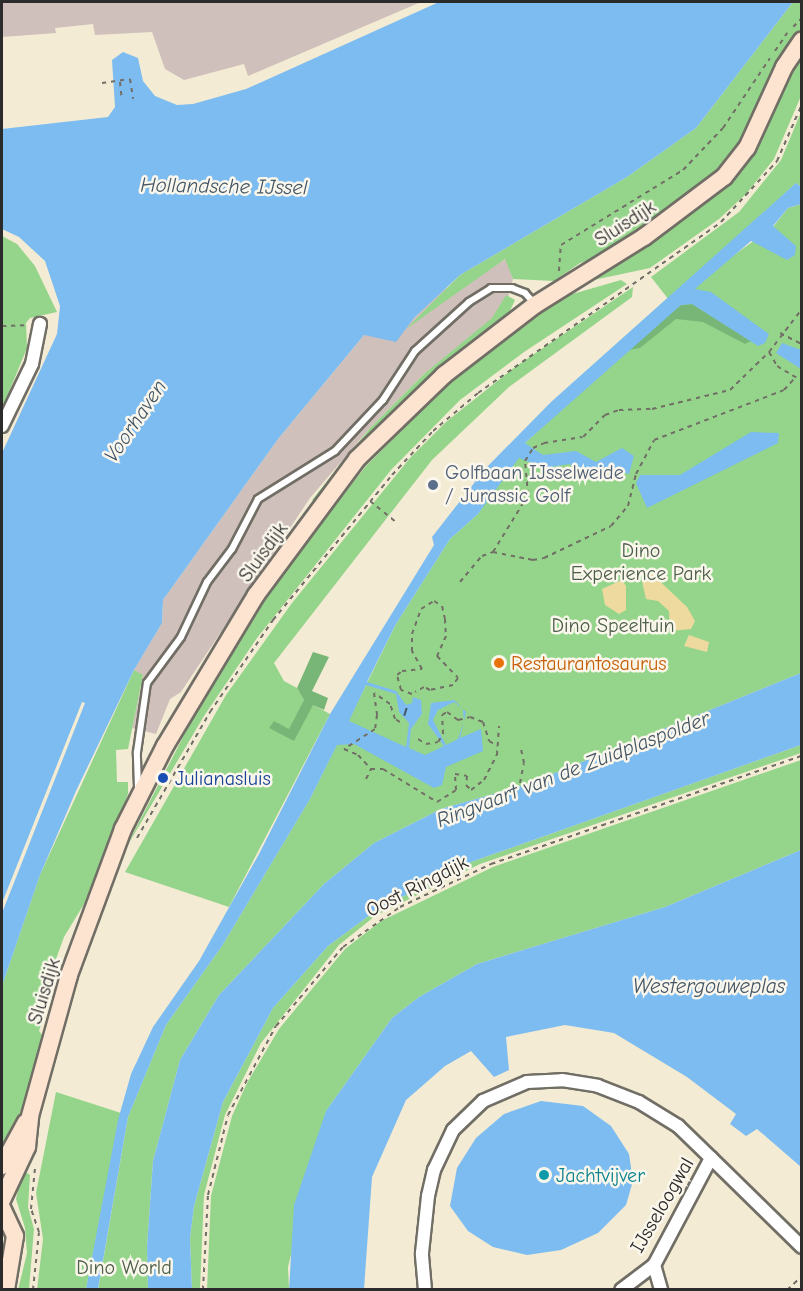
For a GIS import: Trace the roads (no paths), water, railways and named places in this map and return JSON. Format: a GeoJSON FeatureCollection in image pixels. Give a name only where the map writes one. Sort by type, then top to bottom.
{"type":"FeatureCollection","features":[{"type":"Feature","properties":{"kind":"street","name":"Sluisdijk"},"geometry":{"type":"LineString","coordinates":[[2,1200],[27,1147],[30,1116],[69,975],[103,880],[165,746],[256,595],[357,459],[444,375],[535,305],[702,196],[734,165],[747,148],[784,67],[801,40]]}},
{"type":"Feature","properties":{"kind":"street"},"geometry":{"type":"LineString","coordinates":[[2,426],[32,364],[40,324]]}},
{"type":"Feature","properties":{"kind":"street","name":"IJsseloogwal"},"geometry":{"type":"LineString","coordinates":[[425,1290],[422,1253],[434,1170],[453,1130],[483,1101],[527,1082],[562,1080],[598,1086],[639,1102],[678,1126],[711,1158],[654,1265],[621,1290]]}},
{"type":"Feature","properties":{"kind":"street","name":"Sluisdijk"},"geometry":{"type":"LineString","coordinates":[[2,1166],[30,1116]]}},
{"type":"Feature","properties":{"kind":"street"},"geometry":{"type":"LineString","coordinates":[[711,1158],[801,1247]]}},
{"type":"Feature","properties":{"kind":"street"},"geometry":{"type":"LineString","coordinates":[[2,1208],[15,1236],[6,1290]]}},
{"type":"Feature","properties":{"kind":"street"},"geometry":{"type":"LineString","coordinates":[[654,1265],[661,1290]]}},
{"type":"Feature","properties":{"kind":"lane"},"geometry":{"type":"LineString","coordinates":[[139,799],[137,752],[147,683],[181,637],[207,582],[232,549],[258,499],[335,451],[382,400],[415,351],[469,302],[491,288],[512,288],[525,293],[535,305]]}},
{"type":"Feature","properties":{"kind":"water"},"geometry":{"type":"Polygon","coordinates":[[[439,2],[793,2],[696,128],[627,177],[460,275],[414,318],[396,342],[364,335],[278,439],[163,600],[162,623],[134,670],[76,791],[40,875],[2,986],[2,453],[57,334],[60,306],[45,261],[19,237],[2,229],[2,129],[108,117],[115,107],[112,60],[123,52],[138,58],[143,81],[155,96],[177,105],[193,104],[246,89],[439,2]]]}},
{"type":"Feature","properties":{"kind":"water"},"geometry":{"type":"Polygon","coordinates":[[[796,183],[801,187],[801,204],[788,208],[773,226],[796,246],[795,255],[787,260],[751,241],[695,289],[711,292],[769,334],[765,343],[758,346],[692,304],[681,305],[525,443],[543,455],[576,451],[596,462],[622,448],[634,456],[629,474],[613,470],[587,474],[569,464],[545,468],[519,458],[478,514],[450,539],[396,624],[367,682],[396,691],[406,705],[412,703],[413,697],[421,700],[422,714],[411,729],[409,748],[425,755],[444,746],[428,724],[431,703],[454,700],[463,709],[454,702],[438,710],[433,720],[446,745],[458,739],[464,722],[460,738],[481,729],[483,751],[446,767],[442,785],[434,788],[354,744],[337,745],[310,799],[222,946],[166,1025],[128,1117],[98,1289],[86,1289],[118,1120],[131,1074],[153,1027],[199,961],[259,854],[330,714],[434,545],[432,537],[475,482],[472,475],[485,469],[551,402],[796,183]],[[366,685],[349,721],[406,747],[409,723],[399,712],[396,694],[366,685]]]}},
{"type":"Feature","properties":{"kind":"water"},"geometry":{"type":"Polygon","coordinates":[[[782,343],[801,350],[801,369],[776,353],[782,343]]]}},
{"type":"Feature","properties":{"kind":"water"},"geometry":{"type":"Polygon","coordinates":[[[751,432],[779,433],[778,443],[647,508],[636,483],[640,475],[680,475],[751,432]]]}},
{"type":"Feature","properties":{"kind":"water","name":"Ringvaart van de Zuidplaspolder"},"geometry":{"type":"Polygon","coordinates":[[[801,673],[801,745],[471,862],[378,909],[328,946],[273,1008],[223,1102],[194,1206],[190,1238],[192,1289],[148,1289],[147,1247],[153,1161],[180,1060],[219,995],[324,884],[374,843],[441,809],[528,784],[801,673]]]}},
{"type":"Feature","properties":{"kind":"water","name":"Westergouweplas"},"geometry":{"type":"Polygon","coordinates":[[[801,850],[801,1167],[757,1129],[746,1136],[730,1124],[736,1114],[687,1077],[614,1033],[565,1025],[506,1037],[509,1070],[494,1077],[471,1051],[445,1066],[406,1100],[372,1177],[364,1289],[289,1290],[294,1205],[326,1111],[392,1018],[419,997],[477,964],[665,907],[801,850]]]}},
{"type":"Feature","properties":{"kind":"water","name":"Jachtvijver"},"geometry":{"type":"Polygon","coordinates":[[[541,1101],[583,1106],[611,1126],[629,1154],[633,1181],[626,1205],[598,1233],[561,1250],[527,1255],[493,1247],[468,1231],[450,1206],[457,1168],[476,1138],[504,1114],[541,1101]]]}},
{"type":"Feature","properties":{"kind":"place","name":"Golfbaan IJsselweide / Jurassic Golf"},"geometry":{"type":"Point","coordinates":[433,485]}},
{"type":"Feature","properties":{"kind":"place","name":"Restaurantosaurus"},"geometry":{"type":"Point","coordinates":[499,663]}},
{"type":"Feature","properties":{"kind":"place","name":"Julianasluis"},"geometry":{"type":"Point","coordinates":[163,778]}},
{"type":"Feature","properties":{"kind":"place","name":"Jachtvijver"},"geometry":{"type":"Point","coordinates":[544,1175]}},
{"type":"Feature","properties":{"kind":"water label","name":"Hollandsche IJssel"},"geometry":{"type":"Point","coordinates":[224,186]}},
{"type":"Feature","properties":{"kind":"water label","name":"Voorhaven"},"geometry":{"type":"Point","coordinates":[135,421]}},
{"type":"Feature","properties":{"kind":"park label","name":"Dino Experience Park"},"geometry":{"type":"Point","coordinates":[641,562]}},
{"type":"Feature","properties":{"kind":"park label","name":"Dino Speeltuin"},"geometry":{"type":"Point","coordinates":[613,625]}},
{"type":"Feature","properties":{"kind":"park label","name":"Dino World"},"geometry":{"type":"Point","coordinates":[124,1267]}}]}
